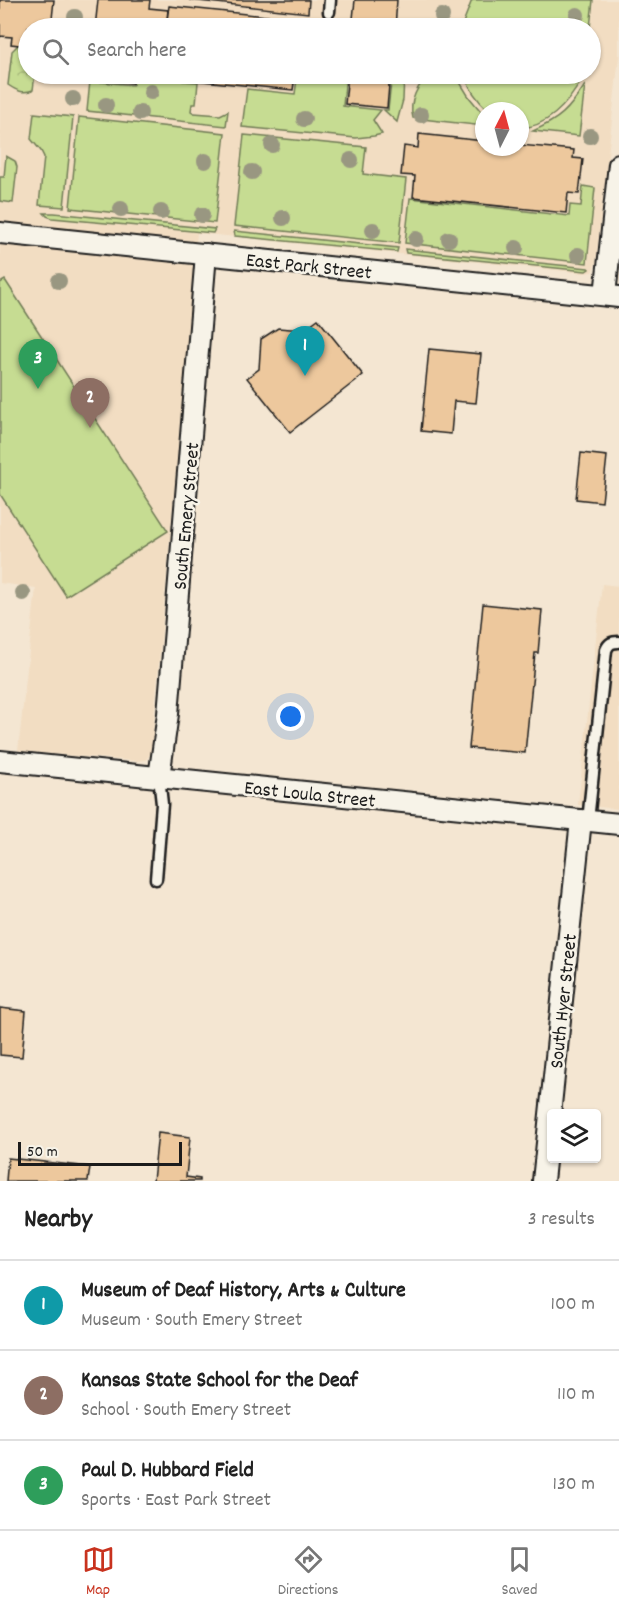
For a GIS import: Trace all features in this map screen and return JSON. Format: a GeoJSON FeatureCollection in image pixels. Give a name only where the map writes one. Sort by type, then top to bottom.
{"type":"FeatureCollection","features":[{"type":"Feature","properties":{"kind":"street"},"geometry":{"type":"LineString","coordinates":[[612,296],[619,164]]}},
{"type":"Feature","properties":{"kind":"street","name":"East Park Street"},"geometry":{"type":"LineString","coordinates":[[0,233],[612,296]]}},
{"type":"Feature","properties":{"kind":"street","name":"South Emery Street"},"geometry":{"type":"LineString","coordinates":[[159,777],[170,691],[206,254]]}},
{"type":"Feature","properties":{"kind":"street","name":"East Loula Street"},"geometry":{"type":"LineString","coordinates":[[0,761],[619,824]]}},
{"type":"Feature","properties":{"kind":"street","name":"South Hyer Street"},"geometry":{"type":"LineString","coordinates":[[543,1181],[584,821]]}},
{"type":"Feature","properties":{"kind":"lane"},"geometry":{"type":"LineString","coordinates":[[584,821],[606,650],[609,644],[619,642]]}},
{"type":"Feature","properties":{"kind":"lane"},"geometry":{"type":"LineString","coordinates":[[156,879],[162,804],[159,777]]}},
{"type":"Feature","properties":{"kind":"shaded area"},"geometry":{"type":"Polygon","coordinates":[[[0,0],[619,0],[619,56],[596,263],[592,272],[197,233],[151,753],[146,760],[136,761],[18,751],[36,588],[0,583],[0,0]]]}},
{"type":"Feature","properties":{"kind":"shaded area"},"geometry":{"type":"Polygon","coordinates":[[[602,584],[619,586],[619,809],[578,805],[602,584]]]}},
{"type":"Feature","properties":{"kind":"green space"},"geometry":{"type":"Polygon","coordinates":[[[472,0],[593,0],[591,18],[465,18],[472,0]]]}},
{"type":"Feature","properties":{"kind":"green space"},"geometry":{"type":"Polygon","coordinates":[[[18,45],[18,84],[34,84],[33,90],[20,91],[8,85],[12,51],[18,45]]]}},
{"type":"Feature","properties":{"kind":"green space"},"geometry":{"type":"Polygon","coordinates":[[[90,84],[198,84],[196,104],[192,104],[191,111],[220,115],[228,111],[226,126],[87,111],[90,84]]]}},
{"type":"Feature","properties":{"kind":"green space"},"geometry":{"type":"Polygon","coordinates":[[[296,84],[345,84],[343,106],[381,110],[373,120],[382,134],[356,138],[242,127],[247,89],[295,94],[296,84]]]}},
{"type":"Feature","properties":{"kind":"green space"},"geometry":{"type":"Polygon","coordinates":[[[391,84],[404,84],[403,100],[397,122],[384,110],[388,110],[391,84]]]}},
{"type":"Feature","properties":{"kind":"green space"},"geometry":{"type":"Polygon","coordinates":[[[421,84],[461,84],[475,104],[475,125],[413,118],[413,100],[421,84]]]}},
{"type":"Feature","properties":{"kind":"green space"},"geometry":{"type":"Polygon","coordinates":[[[468,84],[579,84],[567,101],[551,117],[529,126],[529,102],[480,102],[468,84]]]}},
{"type":"Feature","properties":{"kind":"green space"},"geometry":{"type":"Polygon","coordinates":[[[585,85],[579,136],[533,131],[563,113],[585,85]]]}},
{"type":"Feature","properties":{"kind":"green space"},"geometry":{"type":"Polygon","coordinates":[[[34,113],[73,117],[64,207],[39,205],[44,157],[31,139],[34,113]]]}},
{"type":"Feature","properties":{"kind":"green space"},"geometry":{"type":"Polygon","coordinates":[[[79,117],[225,133],[215,223],[70,208],[79,117]]]}},
{"type":"Feature","properties":{"kind":"green space"},"geometry":{"type":"Polygon","coordinates":[[[244,135],[366,147],[363,174],[406,179],[399,243],[234,226],[244,135]]]}},
{"type":"Feature","properties":{"kind":"green space"},"geometry":{"type":"Polygon","coordinates":[[[6,156],[15,161],[17,167],[13,203],[0,201],[0,177],[4,177],[6,156]]]}},
{"type":"Feature","properties":{"kind":"green space"},"geometry":{"type":"Polygon","coordinates":[[[583,186],[595,188],[587,263],[405,243],[410,198],[569,216],[570,205],[581,206],[583,186]]]}},
{"type":"Feature","properties":{"kind":"green space"},"geometry":{"type":"Polygon","coordinates":[[[44,213],[215,229],[213,233],[52,218],[44,213]]]}},
{"type":"Feature","properties":{"kind":"green space"},"geometry":{"type":"Polygon","coordinates":[[[234,231],[398,248],[397,252],[235,236],[234,231]]]}},
{"type":"Feature","properties":{"kind":"green space"},"geometry":{"type":"Polygon","coordinates":[[[405,249],[589,269],[586,271],[406,253],[405,249]]]}},
{"type":"Feature","properties":{"kind":"green space"},"geometry":{"type":"Polygon","coordinates":[[[5,280],[168,531],[66,596],[0,494],[0,283],[5,280]]]}},
{"type":"Feature","properties":{"kind":"building"},"geometry":{"type":"Polygon","coordinates":[[[0,0],[54,0],[52,18],[18,18],[18,45],[11,44],[12,37],[0,36],[0,0]]]}},
{"type":"Feature","properties":{"kind":"building"},"geometry":{"type":"Polygon","coordinates":[[[98,0],[150,0],[149,8],[168,10],[167,18],[96,18],[98,0]]]}},
{"type":"Feature","properties":{"kind":"building"},"geometry":{"type":"Polygon","coordinates":[[[189,0],[309,0],[308,13],[189,0]]]}},
{"type":"Feature","properties":{"kind":"building"},"geometry":{"type":"Polygon","coordinates":[[[355,0],[397,0],[396,18],[353,18],[355,0]]]}},
{"type":"Feature","properties":{"kind":"building"},"geometry":{"type":"Polygon","coordinates":[[[169,6],[284,18],[167,18],[169,6]]]}},
{"type":"Feature","properties":{"kind":"building"},"geometry":{"type":"Polygon","coordinates":[[[233,84],[294,84],[293,90],[233,84]]]}},
{"type":"Feature","properties":{"kind":"building"},"geometry":{"type":"Polygon","coordinates":[[[347,84],[389,84],[387,108],[345,104],[347,84]]]}},
{"type":"Feature","properties":{"kind":"building"},"geometry":{"type":"Polygon","coordinates":[[[419,134],[475,140],[475,156],[529,156],[529,146],[574,150],[573,158],[583,159],[579,194],[568,193],[566,213],[413,197],[415,176],[401,175],[404,146],[418,148],[419,134]]]}},
{"type":"Feature","properties":{"kind":"building"},"geometry":{"type":"Polygon","coordinates":[[[318,319],[363,375],[290,432],[247,378],[259,369],[261,339],[278,328],[303,330],[318,319]]]}},
{"type":"Feature","properties":{"kind":"building"},"geometry":{"type":"Polygon","coordinates":[[[429,349],[481,354],[476,403],[454,401],[451,434],[421,431],[429,349]]]}},
{"type":"Feature","properties":{"kind":"building"},"geometry":{"type":"Polygon","coordinates":[[[581,453],[607,456],[602,502],[576,499],[581,453]]]}},
{"type":"Feature","properties":{"kind":"building"},"geometry":{"type":"Polygon","coordinates":[[[483,604],[542,610],[538,653],[535,653],[525,753],[469,748],[483,604]]]}},
{"type":"Feature","properties":{"kind":"building"},"geometry":{"type":"Polygon","coordinates":[[[0,1008],[26,1011],[22,1057],[0,1055],[0,1008]]]}},
{"type":"Feature","properties":{"kind":"building"},"geometry":{"type":"Polygon","coordinates":[[[158,1133],[190,1137],[186,1177],[200,1179],[200,1181],[153,1181],[158,1133]]]}},
{"type":"Feature","properties":{"kind":"building"},"geometry":{"type":"Polygon","coordinates":[[[8,1158],[90,1167],[88,1181],[6,1181],[8,1158]]]}},
{"type":"Feature","properties":{"kind":"place","name":"Museum of Deaf History, Arts & Culture"},"geometry":{"type":"Point","coordinates":[305,376]}},
{"type":"Feature","properties":{"kind":"place","name":"Paul D. Hubbard Field"},"geometry":{"type":"Point","coordinates":[38,389]}},
{"type":"Feature","properties":{"kind":"place","name":"Kansas State School for the Deaf"},"geometry":{"type":"Point","coordinates":[90,428]}}]}
